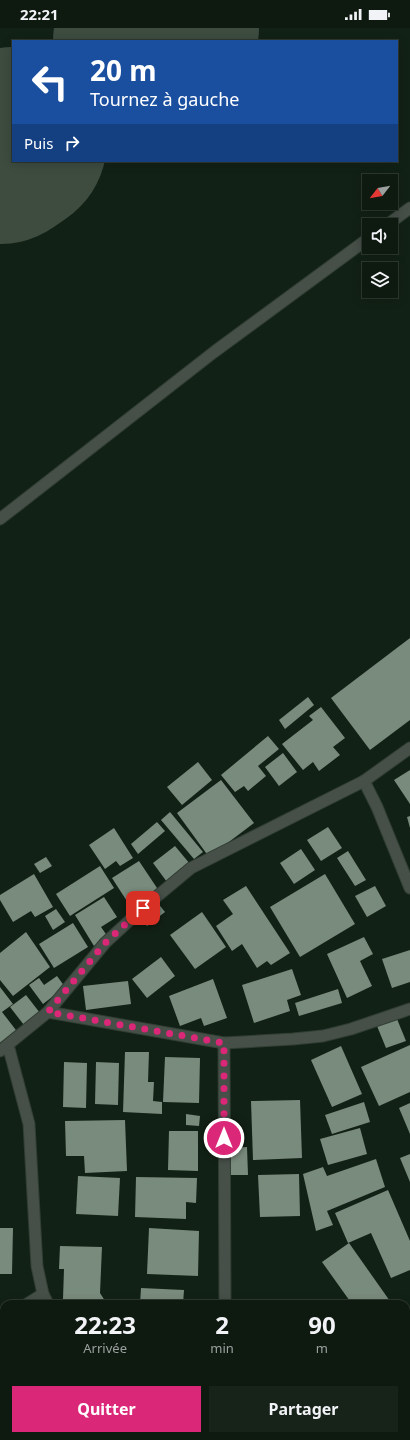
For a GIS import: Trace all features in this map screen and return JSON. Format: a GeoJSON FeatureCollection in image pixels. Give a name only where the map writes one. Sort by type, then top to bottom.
{"type":"FeatureCollection","features":[{"type":"Feature","properties":{"kind":"street"},"geometry":{"type":"LineString","coordinates":[[396,218],[410,208]]}},
{"type":"Feature","properties":{"kind":"street"},"geometry":{"type":"LineString","coordinates":[[0,519],[214,352],[362,243]]}},
{"type":"Feature","properties":{"kind":"street"},"geometry":{"type":"LineString","coordinates":[[46,1300],[43,1294],[38,1266],[29,1124],[4,1048],[48,1012],[105,943],[143,908],[191,868],[364,781],[410,748]]}},
{"type":"Feature","properties":{"kind":"street"},"geometry":{"type":"LineString","coordinates":[[364,781],[377,807],[410,888]]}},
{"type":"Feature","properties":{"kind":"street"},"geometry":{"type":"LineString","coordinates":[[48,1012],[224,1043],[323,1036],[351,1029],[410,1009]]}},
{"type":"Feature","properties":{"kind":"street"},"geometry":{"type":"LineString","coordinates":[[224,1043],[226,1300]]}},
{"type":"Feature","properties":{"kind":"street"},"geometry":{"type":"LineString","coordinates":[[33,1300],[43,1294]]}},
{"type":"Feature","properties":{"kind":"building"},"geometry":{"type":"Polygon","coordinates":[[[410,638],[410,720],[370,750],[331,698],[410,638]]]}},
{"type":"Feature","properties":{"kind":"building"},"geometry":{"type":"Polygon","coordinates":[[[308,697],[314,705],[285,729],[279,720],[308,697]]]}},
{"type":"Feature","properties":{"kind":"building"},"geometry":{"type":"Polygon","coordinates":[[[321,707],[345,738],[333,747],[340,755],[319,771],[313,762],[303,770],[282,744],[313,720],[309,716],[321,707]]]}},
{"type":"Feature","properties":{"kind":"building"},"geometry":{"type":"Polygon","coordinates":[[[268,736],[279,749],[258,766],[266,776],[248,791],[244,786],[235,792],[221,775],[268,736]]]}},
{"type":"Feature","properties":{"kind":"building"},"geometry":{"type":"Polygon","coordinates":[[[283,753],[297,772],[279,786],[265,767],[283,753]]]}},
{"type":"Feature","properties":{"kind":"building"},"geometry":{"type":"Polygon","coordinates":[[[198,762],[212,780],[182,805],[167,787],[198,762]]]}},
{"type":"Feature","properties":{"kind":"building"},"geometry":{"type":"Polygon","coordinates":[[[410,770],[410,804],[394,780],[410,770]]]}},
{"type":"Feature","properties":{"kind":"building"},"geometry":{"type":"Polygon","coordinates":[[[221,780],[254,823],[209,857],[177,813],[221,780]]]}},
{"type":"Feature","properties":{"kind":"building"},"geometry":{"type":"Polygon","coordinates":[[[170,812],[203,852],[194,859],[161,820],[170,812]]]}},
{"type":"Feature","properties":{"kind":"building"},"geometry":{"type":"Polygon","coordinates":[[[410,816],[410,828],[407,817],[410,816]]]}},
{"type":"Feature","properties":{"kind":"building"},"geometry":{"type":"Polygon","coordinates":[[[157,822],[165,831],[138,854],[131,844],[157,822]]]}},
{"type":"Feature","properties":{"kind":"building"},"geometry":{"type":"Polygon","coordinates":[[[328,827],[342,848],[321,861],[307,840],[328,827]]]}},
{"type":"Feature","properties":{"kind":"building"},"geometry":{"type":"Polygon","coordinates":[[[114,828],[133,858],[120,866],[116,861],[105,869],[89,845],[114,828]]]}},
{"type":"Feature","properties":{"kind":"building"},"geometry":{"type":"Polygon","coordinates":[[[175,846],[190,864],[167,882],[153,863],[175,846]]]}},
{"type":"Feature","properties":{"kind":"building"},"geometry":{"type":"Polygon","coordinates":[[[301,849],[315,870],[294,884],[280,863],[301,849]]]}},
{"type":"Feature","properties":{"kind":"building"},"geometry":{"type":"Polygon","coordinates":[[[348,851],[366,880],[355,886],[337,858],[348,851]]]}},
{"type":"Feature","properties":{"kind":"building"},"geometry":{"type":"Polygon","coordinates":[[[46,857],[52,866],[40,873],[34,864],[46,857]]]}},
{"type":"Feature","properties":{"kind":"building"},"geometry":{"type":"Polygon","coordinates":[[[139,861],[159,891],[132,909],[112,878],[139,861]]]}},
{"type":"Feature","properties":{"kind":"building"},"geometry":{"type":"Polygon","coordinates":[[[100,866],[114,888],[70,916],[56,894],[100,866]]]}},
{"type":"Feature","properties":{"kind":"building"},"geometry":{"type":"Polygon","coordinates":[[[34,874],[53,907],[35,917],[31,911],[13,922],[0,900],[0,895],[34,874]]]}},
{"type":"Feature","properties":{"kind":"building"},"geometry":{"type":"Polygon","coordinates":[[[325,874],[355,924],[300,957],[270,907],[325,874]]]}},
{"type":"Feature","properties":{"kind":"building"},"geometry":{"type":"Polygon","coordinates":[[[246,886],[290,953],[271,965],[267,961],[257,968],[242,944],[232,951],[216,926],[233,914],[223,900],[246,886]]]}},
{"type":"Feature","properties":{"kind":"building"},"geometry":{"type":"Polygon","coordinates":[[[375,886],[386,906],[367,917],[355,896],[375,886]]]}},
{"type":"Feature","properties":{"kind":"building"},"geometry":{"type":"Polygon","coordinates":[[[104,897],[117,917],[101,927],[108,937],[94,946],[75,915],[104,897]]]}},
{"type":"Feature","properties":{"kind":"building"},"geometry":{"type":"Polygon","coordinates":[[[157,902],[165,912],[147,926],[139,915],[157,902]]]}},
{"type":"Feature","properties":{"kind":"building"},"geometry":{"type":"Polygon","coordinates":[[[56,909],[65,922],[53,930],[45,916],[56,909]]]}},
{"type":"Feature","properties":{"kind":"building"},"geometry":{"type":"Polygon","coordinates":[[[202,912],[226,947],[195,969],[170,935],[202,912]]]}},
{"type":"Feature","properties":{"kind":"building"},"geometry":{"type":"Polygon","coordinates":[[[73,923],[88,947],[54,968],[39,944],[73,923]]]}},
{"type":"Feature","properties":{"kind":"building"},"geometry":{"type":"Polygon","coordinates":[[[26,932],[50,967],[13,996],[0,980],[0,953],[26,932]]]}},
{"type":"Feature","properties":{"kind":"building"},"geometry":{"type":"Polygon","coordinates":[[[364,937],[373,954],[360,961],[372,986],[347,998],[327,954],[364,937]]]}},
{"type":"Feature","properties":{"kind":"building"},"geometry":{"type":"Polygon","coordinates":[[[410,950],[410,982],[392,988],[382,959],[410,950]]]}},
{"type":"Feature","properties":{"kind":"building"},"geometry":{"type":"Polygon","coordinates":[[[161,957],[175,976],[147,998],[132,979],[161,957]]]}},
{"type":"Feature","properties":{"kind":"building"},"geometry":{"type":"Polygon","coordinates":[[[292,969],[301,995],[287,1000],[290,1011],[254,1023],[242,985],[292,969]]]}},
{"type":"Feature","properties":{"kind":"building"},"geometry":{"type":"Polygon","coordinates":[[[57,976],[65,987],[43,1004],[29,985],[39,978],[44,985],[57,976]]]}},
{"type":"Feature","properties":{"kind":"building"},"geometry":{"type":"Polygon","coordinates":[[[213,979],[227,1018],[204,1026],[201,1018],[180,1026],[169,996],[213,979]]]}},
{"type":"Feature","properties":{"kind":"building"},"geometry":{"type":"Polygon","coordinates":[[[128,981],[131,1004],[86,1010],[83,986],[128,981]]]}},
{"type":"Feature","properties":{"kind":"building"},"geometry":{"type":"Polygon","coordinates":[[[0,987],[13,1004],[2,1012],[19,1034],[3,1046],[0,1042],[0,987]]]}},
{"type":"Feature","properties":{"kind":"building"},"geometry":{"type":"Polygon","coordinates":[[[338,989],[342,1003],[299,1016],[295,1003],[338,989]]]}},
{"type":"Feature","properties":{"kind":"building"},"geometry":{"type":"Polygon","coordinates":[[[26,995],[40,1013],[24,1025],[10,1007],[26,995]]]}},
{"type":"Feature","properties":{"kind":"building"},"geometry":{"type":"Polygon","coordinates":[[[397,1019],[406,1041],[386,1048],[377,1026],[397,1019]]]}},
{"type":"Feature","properties":{"kind":"building"},"geometry":{"type":"Polygon","coordinates":[[[410,1045],[410,1092],[379,1106],[361,1067],[410,1045]]]}},
{"type":"Feature","properties":{"kind":"building"},"geometry":{"type":"Polygon","coordinates":[[[341,1046],[362,1094],[332,1107],[311,1060],[341,1046]]]}},
{"type":"Feature","properties":{"kind":"building"},"geometry":{"type":"Polygon","coordinates":[[[125,1052],[149,1052],[148,1082],[154,1082],[153,1101],[162,1102],[162,1114],[123,1112],[125,1052]]]}},
{"type":"Feature","properties":{"kind":"building"},"geometry":{"type":"Polygon","coordinates":[[[165,1057],[200,1058],[199,1103],[163,1102],[165,1057]]]}},
{"type":"Feature","properties":{"kind":"building"},"geometry":{"type":"Polygon","coordinates":[[[64,1062],[87,1063],[86,1108],[63,1107],[64,1062]]]}},
{"type":"Feature","properties":{"kind":"building"},"geometry":{"type":"Polygon","coordinates":[[[96,1062],[119,1063],[118,1105],[95,1104],[96,1062]]]}},
{"type":"Feature","properties":{"kind":"building"},"geometry":{"type":"Polygon","coordinates":[[[300,1100],[302,1158],[253,1160],[251,1101],[300,1100]]]}},
{"type":"Feature","properties":{"kind":"building"},"geometry":{"type":"Polygon","coordinates":[[[364,1102],[370,1122],[332,1134],[325,1115],[364,1102]]]}},
{"type":"Feature","properties":{"kind":"building"},"geometry":{"type":"Polygon","coordinates":[[[410,1103],[410,1134],[399,1108],[410,1103]]]}},
{"type":"Feature","properties":{"kind":"building"},"geometry":{"type":"Polygon","coordinates":[[[186,1114],[200,1116],[199,1126],[186,1125],[186,1114]]]}},
{"type":"Feature","properties":{"kind":"building"},"geometry":{"type":"Polygon","coordinates":[[[125,1120],[127,1171],[85,1173],[84,1156],[66,1156],[65,1121],[125,1120]]]}},
{"type":"Feature","properties":{"kind":"building"},"geometry":{"type":"Polygon","coordinates":[[[360,1128],[367,1154],[328,1165],[320,1139],[360,1128]]]}},
{"type":"Feature","properties":{"kind":"building"},"geometry":{"type":"Polygon","coordinates":[[[169,1131],[198,1131],[198,1171],[168,1170],[169,1131]]]}},
{"type":"Feature","properties":{"kind":"building"},"geometry":{"type":"Polygon","coordinates":[[[247,1147],[248,1175],[230,1175],[229,1148],[247,1147]]]}},
{"type":"Feature","properties":{"kind":"building"},"geometry":{"type":"Polygon","coordinates":[[[410,1154],[410,1182],[400,1158],[410,1154]]]}},
{"type":"Feature","properties":{"kind":"building"},"geometry":{"type":"Polygon","coordinates":[[[376,1159],[385,1187],[327,1211],[333,1225],[316,1231],[303,1174],[323,1167],[327,1176],[376,1159]]]}},
{"type":"Feature","properties":{"kind":"building"},"geometry":{"type":"Polygon","coordinates":[[[299,1174],[300,1216],[260,1217],[258,1175],[299,1174]]]}},
{"type":"Feature","properties":{"kind":"building"},"geometry":{"type":"Polygon","coordinates":[[[78,1176],[120,1178],[118,1216],[76,1214],[78,1176]]]}},
{"type":"Feature","properties":{"kind":"building"},"geometry":{"type":"Polygon","coordinates":[[[136,1177],[197,1178],[196,1203],[186,1202],[186,1219],[135,1217],[136,1177]]]}},
{"type":"Feature","properties":{"kind":"building"},"geometry":{"type":"Polygon","coordinates":[[[388,1190],[410,1241],[410,1270],[391,1278],[371,1233],[348,1243],[335,1213],[388,1190]]]}},
{"type":"Feature","properties":{"kind":"building"},"geometry":{"type":"Polygon","coordinates":[[[0,1228],[13,1228],[12,1274],[0,1274],[0,1228]]]}},
{"type":"Feature","properties":{"kind":"building"},"geometry":{"type":"Polygon","coordinates":[[[149,1228],[199,1231],[198,1276],[147,1274],[149,1228]]]}},
{"type":"Feature","properties":{"kind":"building"},"geometry":{"type":"Polygon","coordinates":[[[349,1243],[389,1300],[349,1300],[322,1262],[349,1243]]]}},
{"type":"Feature","properties":{"kind":"building"},"geometry":{"type":"Polygon","coordinates":[[[60,1246],[102,1247],[100,1293],[104,1300],[64,1300],[64,1269],[59,1269],[60,1246]]]}},
{"type":"Feature","properties":{"kind":"building"},"geometry":{"type":"Polygon","coordinates":[[[141,1288],[184,1290],[183,1300],[140,1300],[141,1288]]]}},
{"type":"Feature","properties":{"kind":"runway"},"geometry":{"type":"LineString","coordinates":[[148,40],[165,28]]}},
{"type":"Feature","properties":{"kind":"runway"},"geometry":{"type":"LineString","coordinates":[[0,150],[12,142]]}},
{"type":"Feature","properties":{"kind":"route"},"geometry":{"type":"LineString","coordinates":[[143,908],[105,943],[48,1012],[224,1043],[224,1138]]}}]}
